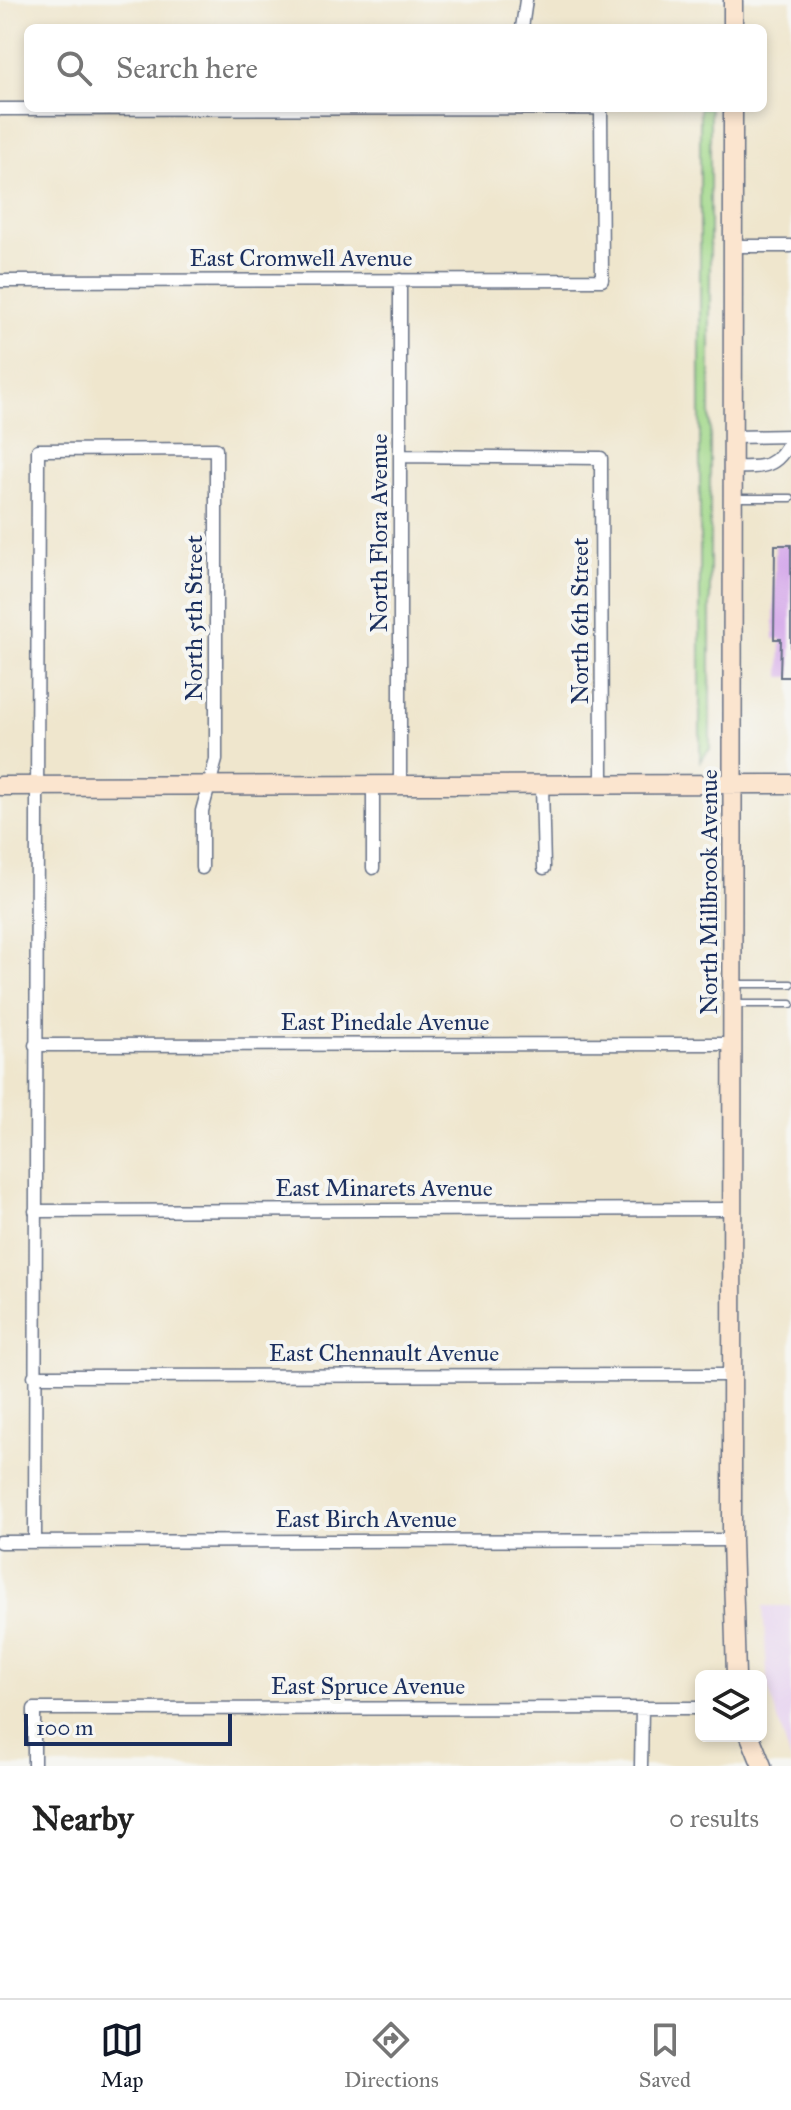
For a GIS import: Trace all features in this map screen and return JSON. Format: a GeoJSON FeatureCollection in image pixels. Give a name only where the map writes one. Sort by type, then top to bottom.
{"type":"FeatureCollection","features":[{"type":"Feature","properties":{"kind":"street"},"geometry":{"type":"LineString","coordinates":[[523,24],[526,0]]}},
{"type":"Feature","properties":{"kind":"street"},"geometry":{"type":"LineString","coordinates":[[733,0],[733,24]]}},
{"type":"Feature","properties":{"kind":"street"},"geometry":{"type":"LineString","coordinates":[[0,109],[24,109]]}},
{"type":"Feature","properties":{"kind":"street","name":"East Cromwell Avenue"},"geometry":{"type":"LineString","coordinates":[[0,281],[602,280],[601,112]]}},
{"type":"Feature","properties":{"kind":"street","name":"North Millbrook Avenue"},"geometry":{"type":"LineString","coordinates":[[733,112],[732,1540],[736,1670]]}},
{"type":"Feature","properties":{"kind":"street"},"geometry":{"type":"LineString","coordinates":[[733,246],[791,246]]}},
{"type":"Feature","properties":{"kind":"street","name":"North Flora Avenue"},"geometry":{"type":"LineString","coordinates":[[400,280],[400,785]]}},
{"type":"Feature","properties":{"kind":"street"},"geometry":{"type":"LineString","coordinates":[[733,437],[791,437],[777,462],[765,468],[733,467]]}},
{"type":"Feature","properties":{"kind":"street","name":"North 5th Street"},"geometry":{"type":"LineString","coordinates":[[37,786],[38,450],[216,449],[216,760],[202,811],[202,868]]}},
{"type":"Feature","properties":{"kind":"street","name":"North 6th Street"},"geometry":{"type":"LineString","coordinates":[[401,456],[601,458],[602,784]]}},
{"type":"Feature","properties":{"kind":"street"},"geometry":{"type":"LineString","coordinates":[[0,786],[791,784]]}},
{"type":"Feature","properties":{"kind":"street"},"geometry":{"type":"LineString","coordinates":[[373,785],[373,868]]}},
{"type":"Feature","properties":{"kind":"street"},"geometry":{"type":"LineString","coordinates":[[542,785],[544,868]]}},
{"type":"Feature","properties":{"kind":"street"},"geometry":{"type":"LineString","coordinates":[[35,1542],[37,786]]}},
{"type":"Feature","properties":{"kind":"street","name":"East Pinedale Avenue"},"geometry":{"type":"LineString","coordinates":[[35,1045],[734,1044]]}},
{"type":"Feature","properties":{"kind":"street","name":"East Minarets Avenue"},"geometry":{"type":"LineString","coordinates":[[35,1211],[732,1209]]}},
{"type":"Feature","properties":{"kind":"street","name":"East Chennault Avenue"},"geometry":{"type":"LineString","coordinates":[[34,1376],[733,1375]]}},
{"type":"Feature","properties":{"kind":"street","name":"East Birch Avenue"},"geometry":{"type":"LineString","coordinates":[[0,1542],[732,1540]]}},
{"type":"Feature","properties":{"kind":"street"},"geometry":{"type":"LineString","coordinates":[[641,1766],[642,1708]]}},
{"type":"Feature","properties":{"kind":"street","name":"East Spruce Avenue"},"geometry":{"type":"LineString","coordinates":[[34,1766],[34,1709],[695,1708]]}},
{"type":"Feature","properties":{"kind":"street"},"geometry":{"type":"LineString","coordinates":[[752,1742],[762,1766]]}},
{"type":"Feature","properties":{"kind":"lane"},"geometry":{"type":"LineString","coordinates":[[733,498],[791,498]]}},
{"type":"Feature","properties":{"kind":"lane"},"geometry":{"type":"LineString","coordinates":[[734,984],[791,984]]}},
{"type":"Feature","properties":{"kind":"lane"},"geometry":{"type":"LineString","coordinates":[[734,1004],[791,1004]]}},
{"type":"Feature","properties":{"kind":"shaded area"},"geometry":{"type":"Polygon","coordinates":[[[763,1606],[791,1606],[791,1762],[768,1687],[763,1606]]]}},
{"type":"Feature","properties":{"kind":"green space"},"geometry":{"type":"Polygon","coordinates":[[[700,112],[710,112],[710,749],[700,761],[700,112]]]}},
{"type":"Feature","properties":{"kind":"building"},"geometry":{"type":"Polygon","coordinates":[[[775,545],[791,545],[791,677],[780,677],[781,639],[774,639],[775,545]]]}}]}
